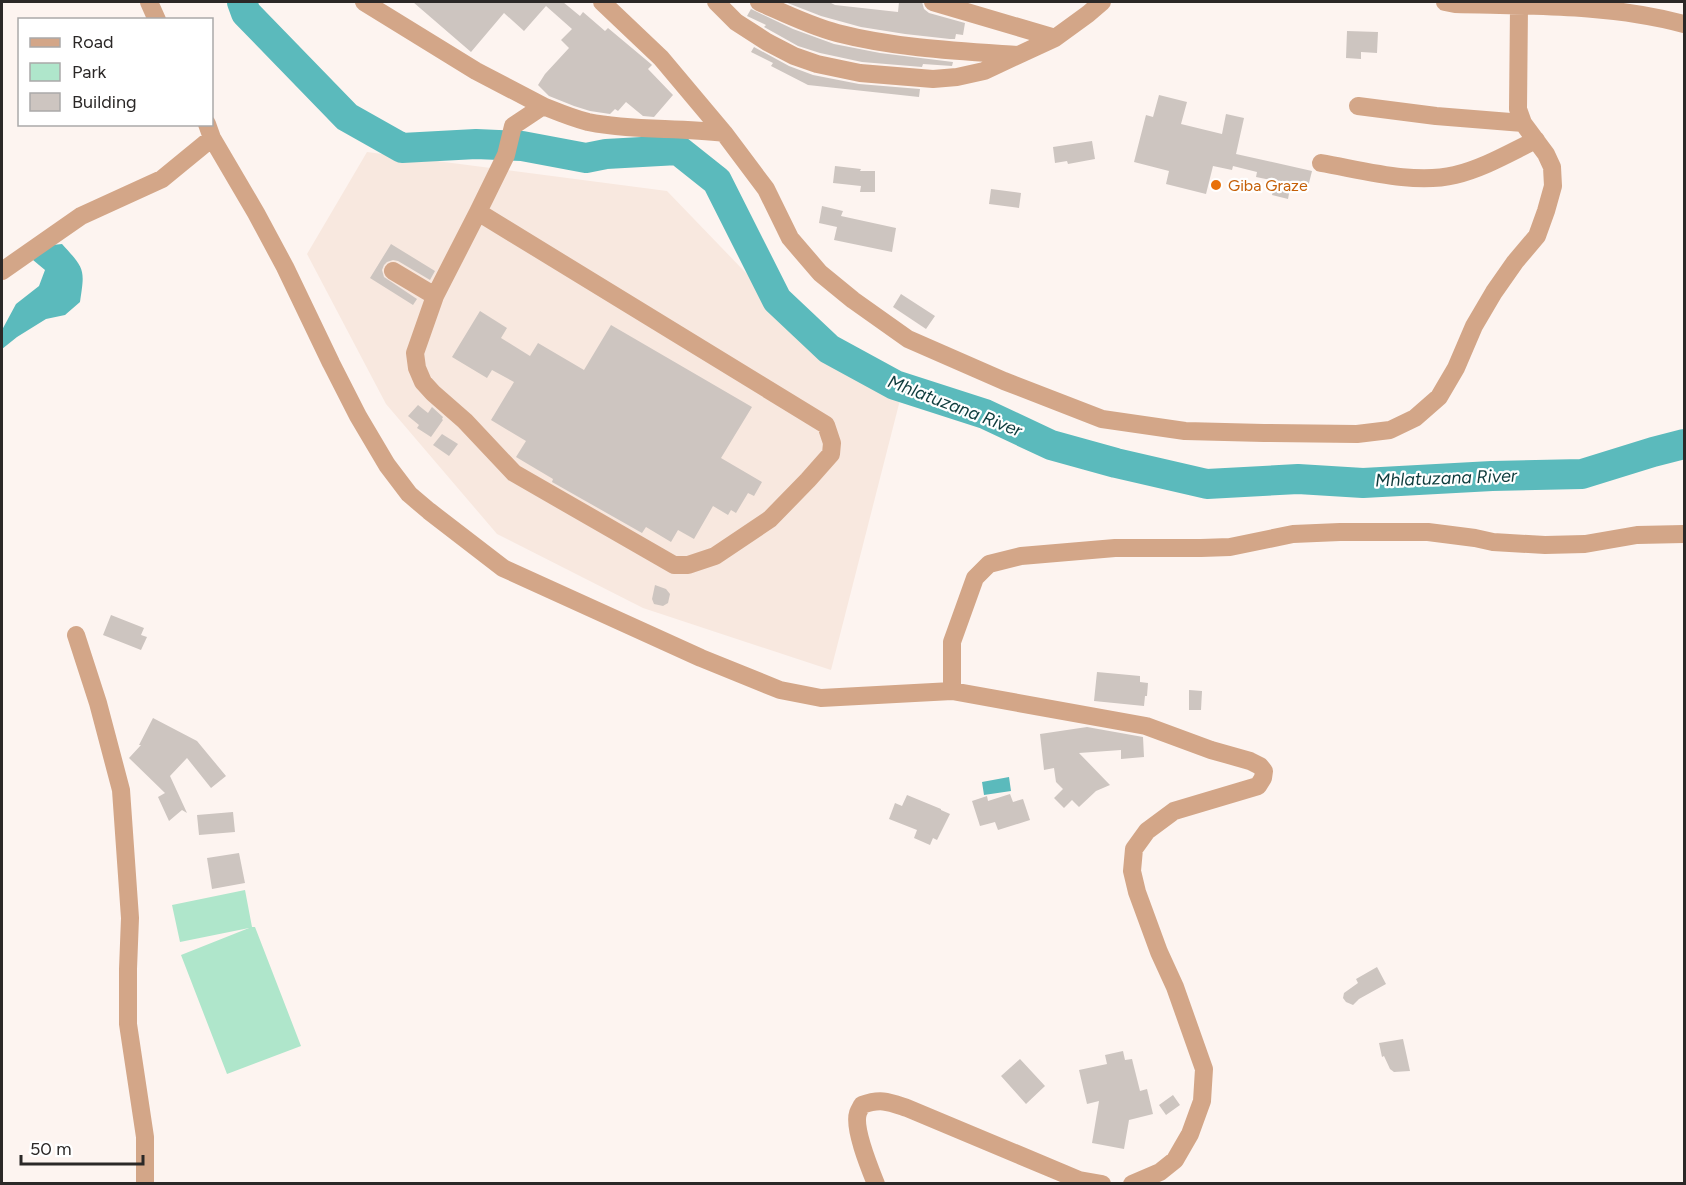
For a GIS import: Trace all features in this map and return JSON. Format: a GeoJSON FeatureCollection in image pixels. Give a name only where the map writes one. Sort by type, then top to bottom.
{"type":"FeatureCollection","features":[{"type":"Feature","properties":{"kind":"street"},"geometry":{"type":"LineString","coordinates":[[149,2],[156,18]]}},
{"type":"Feature","properties":{"kind":"street"},"geometry":{"type":"LineString","coordinates":[[364,2],[476,71],[543,106],[571,117],[612,125],[724,133]]}},
{"type":"Feature","properties":{"kind":"street"},"geometry":{"type":"LineString","coordinates":[[602,2],[661,58],[724,133],[766,189],[790,238],[820,273],[853,300],[908,339],[1004,381],[1102,419],[1185,430],[1264,434],[1357,434],[1390,430],[1415,417],[1439,397],[1456,368],[1474,326],[1494,292],[1537,236],[1553,186],[1552,166],[1523,123],[1518,109],[1518,4]]}},
{"type":"Feature","properties":{"kind":"street"},"geometry":{"type":"LineString","coordinates":[[716,2],[736,22],[794,56],[860,73],[933,79],[984,71],[1055,38],[1102,2]]}},
{"type":"Feature","properties":{"kind":"street"},"geometry":{"type":"LineString","coordinates":[[759,2],[836,33],[953,51],[1018,55]]}},
{"type":"Feature","properties":{"kind":"street"},"geometry":{"type":"LineString","coordinates":[[933,2],[1055,38]]}},
{"type":"Feature","properties":{"kind":"street"},"geometry":{"type":"LineString","coordinates":[[1445,2],[1598,9],[1684,24]]}},
{"type":"Feature","properties":{"kind":"street"},"geometry":{"type":"LineString","coordinates":[[478,212],[826,425],[832,443],[831,454],[770,519],[715,556],[688,565],[674,565],[514,473],[465,421],[423,382],[417,368],[415,353],[435,296],[506,155],[513,126],[543,106]]}},
{"type":"Feature","properties":{"kind":"street"},"geometry":{"type":"LineString","coordinates":[[1358,106],[1436,116],[1523,123]]}},
{"type":"Feature","properties":{"kind":"street"},"geometry":{"type":"LineString","coordinates":[[2,271],[81,216],[162,179],[209,131],[276,249],[358,416],[387,465],[409,494],[503,568],[701,658],[780,690],[821,698],[952,691],[1146,726],[1260,765],[1264,771],[1258,786],[1174,811],[1147,831],[1134,849],[1132,872],[1137,892],[1159,952],[1175,987],[1204,1069],[1202,1101],[1190,1134],[1175,1160],[1160,1172],[1132,1184]]}},
{"type":"Feature","properties":{"kind":"street"},"geometry":{"type":"LineString","coordinates":[[1322,163],[1406,178],[1426,179],[1453,176],[1480,168],[1536,140]]}},
{"type":"Feature","properties":{"kind":"street"},"geometry":{"type":"LineString","coordinates":[[393,271],[435,296]]}},
{"type":"Feature","properties":{"kind":"street"},"geometry":{"type":"LineString","coordinates":[[952,691],[952,642],[975,578],[988,564],[1021,556],[1115,548],[1230,546],[1293,534],[1340,532],[1428,532],[1493,542],[1545,545],[1586,544],[1637,535],[1684,534]]}},
{"type":"Feature","properties":{"kind":"street"},"geometry":{"type":"LineString","coordinates":[[76,635],[122,790],[130,918],[128,1024],[145,1137],[145,1184]]}},
{"type":"Feature","properties":{"kind":"street"},"geometry":{"type":"LineString","coordinates":[[876,1184],[866,1159],[857,1115],[862,1105],[884,1100],[1079,1180],[1102,1184]]}},
{"type":"Feature","properties":{"kind":"shaded area"},"geometry":{"type":"Polygon","coordinates":[[[367,152],[667,191],[799,328],[900,400],[831,670],[643,608],[497,534],[386,404],[307,254],[367,152]]]}},
{"type":"Feature","properties":{"kind":"green space"},"geometry":{"type":"Polygon","coordinates":[[[245,890],[252,927],[255,927],[301,1046],[227,1074],[181,955],[249,928],[180,942],[172,905],[245,890]]]}},
{"type":"Feature","properties":{"kind":"water"},"geometry":{"type":"Polygon","coordinates":[[[62,244],[82,270],[83,283],[80,302],[65,315],[46,319],[2,349],[2,330],[16,304],[39,286],[45,270],[33,260],[43,246],[62,244]]]}},
{"type":"Feature","properties":{"kind":"water"},"geometry":{"type":"Polygon","coordinates":[[[1009,777],[1011,791],[984,795],[982,782],[1009,777]]]}},
{"type":"Feature","properties":{"kind":"building"},"geometry":{"type":"Polygon","coordinates":[[[413,2],[563,2],[580,16],[583,12],[605,31],[608,28],[651,64],[648,69],[673,95],[654,117],[643,116],[626,102],[618,111],[615,109],[610,114],[574,106],[549,96],[538,85],[569,48],[561,40],[572,29],[546,6],[524,31],[504,13],[471,52],[413,2]]]}},
{"type":"Feature","properties":{"kind":"building"},"geometry":{"type":"Polygon","coordinates":[[[785,2],[829,2],[835,5],[898,12],[899,2],[922,2],[924,9],[929,13],[965,23],[963,35],[956,34],[955,39],[905,34],[861,27],[821,16],[785,2]]]}},
{"type":"Feature","properties":{"kind":"building"},"geometry":{"type":"Polygon","coordinates":[[[751,9],[793,29],[834,44],[880,53],[953,62],[952,66],[923,64],[922,67],[862,62],[820,53],[798,46],[764,27],[766,25],[747,16],[751,9]]]}},
{"type":"Feature","properties":{"kind":"building"},"geometry":{"type":"Polygon","coordinates":[[[1347,31],[1378,32],[1377,53],[1361,52],[1361,59],[1346,58],[1347,31]]]}},
{"type":"Feature","properties":{"kind":"building"},"geometry":{"type":"Polygon","coordinates":[[[754,47],[789,66],[813,75],[859,84],[920,89],[919,97],[808,85],[771,66],[773,63],[751,52],[754,47]]]}},
{"type":"Feature","properties":{"kind":"building"},"geometry":{"type":"Polygon","coordinates":[[[1159,95],[1187,102],[1181,124],[1222,134],[1226,114],[1244,118],[1236,154],[1312,171],[1308,187],[1291,183],[1288,199],[1272,195],[1275,181],[1256,177],[1257,172],[1233,166],[1232,170],[1213,166],[1206,194],[1166,184],[1169,171],[1134,162],[1146,115],[1153,117],[1159,95]]]}},
{"type":"Feature","properties":{"kind":"building"},"geometry":{"type":"Polygon","coordinates":[[[1092,141],[1095,159],[1068,164],[1067,161],[1055,163],[1053,147],[1092,141]]]}},
{"type":"Feature","properties":{"kind":"building"},"geometry":{"type":"Polygon","coordinates":[[[835,166],[861,169],[860,171],[875,171],[875,192],[860,192],[861,186],[833,183],[835,166]]]}},
{"type":"Feature","properties":{"kind":"building"},"geometry":{"type":"Polygon","coordinates":[[[991,189],[1021,193],[1019,208],[989,204],[991,189]]]}},
{"type":"Feature","properties":{"kind":"building"},"geometry":{"type":"Polygon","coordinates":[[[822,206],[843,211],[841,216],[896,228],[892,252],[834,240],[837,227],[819,223],[822,206]]]}},
{"type":"Feature","properties":{"kind":"building"},"geometry":{"type":"Polygon","coordinates":[[[391,244],[435,271],[430,280],[398,261],[393,260],[384,265],[382,270],[384,277],[417,299],[413,305],[370,278],[391,244]]]}},
{"type":"Feature","properties":{"kind":"building"},"geometry":{"type":"Polygon","coordinates":[[[901,294],[935,316],[926,329],[893,307],[901,294]]]}},
{"type":"Feature","properties":{"kind":"building"},"geometry":{"type":"Polygon","coordinates":[[[480,311],[507,328],[501,338],[530,356],[538,343],[584,370],[611,325],[752,407],[721,458],[762,482],[754,496],[748,493],[736,513],[731,510],[728,515],[713,506],[694,539],[678,530],[671,542],[646,527],[642,533],[552,482],[553,479],[516,457],[526,441],[491,420],[514,382],[492,370],[487,378],[452,357],[480,311]]]}},
{"type":"Feature","properties":{"kind":"building"},"geometry":{"type":"Polygon","coordinates":[[[418,405],[428,413],[432,407],[443,417],[431,437],[417,428],[419,425],[408,416],[418,405]]]}},
{"type":"Feature","properties":{"kind":"building"},"geometry":{"type":"Polygon","coordinates":[[[442,434],[458,444],[449,456],[433,445],[442,434]]]}},
{"type":"Feature","properties":{"kind":"building"},"geometry":{"type":"Polygon","coordinates":[[[655,585],[666,589],[670,594],[668,603],[663,606],[654,604],[652,599],[655,585]]]}},
{"type":"Feature","properties":{"kind":"building"},"geometry":{"type":"Polygon","coordinates":[[[111,615],[144,628],[141,635],[147,637],[141,650],[103,635],[111,615]]]}},
{"type":"Feature","properties":{"kind":"building"},"geometry":{"type":"Polygon","coordinates":[[[1097,672],[1140,676],[1140,682],[1148,683],[1144,706],[1094,701],[1097,672]]]}},
{"type":"Feature","properties":{"kind":"building"},"geometry":{"type":"Polygon","coordinates":[[[1189,690],[1202,691],[1201,710],[1189,710],[1189,690]]]}},
{"type":"Feature","properties":{"kind":"building"},"geometry":{"type":"Polygon","coordinates":[[[153,718],[197,741],[226,776],[211,788],[187,758],[170,776],[187,813],[182,810],[169,821],[158,797],[165,793],[129,758],[141,745],[139,745],[153,718]]]}},
{"type":"Feature","properties":{"kind":"building"},"geometry":{"type":"Polygon","coordinates":[[[1087,727],[1143,737],[1144,757],[1121,759],[1121,750],[1079,753],[1110,785],[1096,791],[1079,807],[1072,800],[1064,808],[1054,798],[1063,789],[1056,782],[1054,768],[1044,770],[1040,734],[1087,727]]]}},
{"type":"Feature","properties":{"kind":"building"},"geometry":{"type":"Polygon","coordinates":[[[1010,794],[1013,802],[1023,799],[1030,820],[998,830],[995,822],[980,826],[972,801],[987,796],[988,801],[1010,794]]]}},
{"type":"Feature","properties":{"kind":"building"},"geometry":{"type":"Polygon","coordinates":[[[907,795],[950,814],[937,840],[933,838],[930,845],[914,838],[917,830],[889,819],[895,803],[902,806],[907,795]]]}},
{"type":"Feature","properties":{"kind":"building"},"geometry":{"type":"Polygon","coordinates":[[[233,812],[235,832],[199,835],[197,815],[233,812]]]}},
{"type":"Feature","properties":{"kind":"building"},"geometry":{"type":"Polygon","coordinates":[[[239,853],[245,883],[212,889],[207,858],[239,853]]]}},
{"type":"Feature","properties":{"kind":"building"},"geometry":{"type":"Polygon","coordinates":[[[1377,967],[1386,984],[1359,999],[1353,1005],[1346,1002],[1343,998],[1344,993],[1358,983],[1356,979],[1377,967]]]}},
{"type":"Feature","properties":{"kind":"building"},"geometry":{"type":"Polygon","coordinates":[[[1403,1039],[1410,1071],[1394,1072],[1390,1069],[1384,1056],[1382,1057],[1379,1043],[1403,1039]]]}},
{"type":"Feature","properties":{"kind":"building"},"geometry":{"type":"Polygon","coordinates":[[[1123,1051],[1125,1060],[1132,1059],[1140,1091],[1147,1089],[1153,1114],[1129,1120],[1124,1149],[1092,1143],[1099,1101],[1087,1104],[1079,1070],[1107,1064],[1105,1055],[1123,1051]]]}},
{"type":"Feature","properties":{"kind":"building"},"geometry":{"type":"Polygon","coordinates":[[[1020,1059],[1045,1086],[1026,1104],[1001,1076],[1020,1059]]]}},
{"type":"Feature","properties":{"kind":"building"},"geometry":{"type":"Polygon","coordinates":[[[1173,1095],[1180,1105],[1166,1115],[1159,1105],[1173,1095]]]}},
{"type":"Feature","properties":{"kind":"waterway","name":"Mhlatuzana River"},"geometry":{"type":"LineString","coordinates":[[242,2],[246,13],[347,117],[402,148],[476,144],[522,146],[586,158],[606,154],[678,150],[717,181],[777,300],[829,349],[895,385],[985,414],[1051,445],[1207,484],[1298,479],[1363,483],[1582,474],[1684,444]]}},
{"type":"Feature","properties":{"kind":"place","name":"Giba Graze"},"geometry":{"type":"Point","coordinates":[1216,185]}}]}
